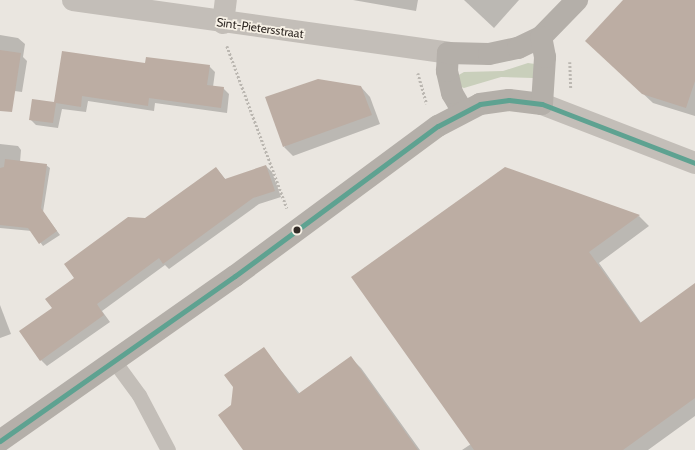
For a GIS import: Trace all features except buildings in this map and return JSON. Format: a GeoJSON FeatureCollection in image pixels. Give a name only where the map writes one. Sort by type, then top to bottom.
{"type":"FeatureCollection","features":[{"type":"Feature","properties":{"kind":"street","name":"Sint-Pietersstraat"},"geometry":{"type":"LineString","coordinates":[[73,0],[226,23],[448,53]]}},
{"type":"Feature","properties":{"kind":"street"},"geometry":{"type":"LineString","coordinates":[[226,0],[226,23]]}},
{"type":"Feature","properties":{"kind":"street"},"geometry":{"type":"LineString","coordinates":[[463,112],[452,93],[447,71],[448,53],[502,53],[541,37],[577,0]]}},
{"type":"Feature","properties":{"kind":"street"},"geometry":{"type":"LineString","coordinates":[[541,37],[545,57],[542,104]]}},
{"type":"Feature","properties":{"kind":"street"},"geometry":{"type":"LineString","coordinates":[[0,441],[114,361],[438,126],[480,104],[508,100],[542,104],[695,163]]}},
{"type":"Feature","properties":{"kind":"lane"},"geometry":{"type":"LineString","coordinates":[[114,361],[138,395],[168,450]]}},
{"type":"Feature","properties":{"kind":"path"},"geometry":{"type":"LineString","coordinates":[[226,23],[227,48],[287,207],[303,225]]}},
{"type":"Feature","properties":{"kind":"green space"},"geometry":{"type":"Polygon","coordinates":[[[528,63],[535,64],[533,78],[501,77],[464,88],[461,87],[457,76],[464,72],[503,71],[528,63]]]}},
{"type":"Feature","properties":{"kind":"transit line"},"geometry":{"type":"LineString","coordinates":[[0,441],[235,276],[438,126],[480,104],[509,100],[542,104],[695,163]]}}]}
